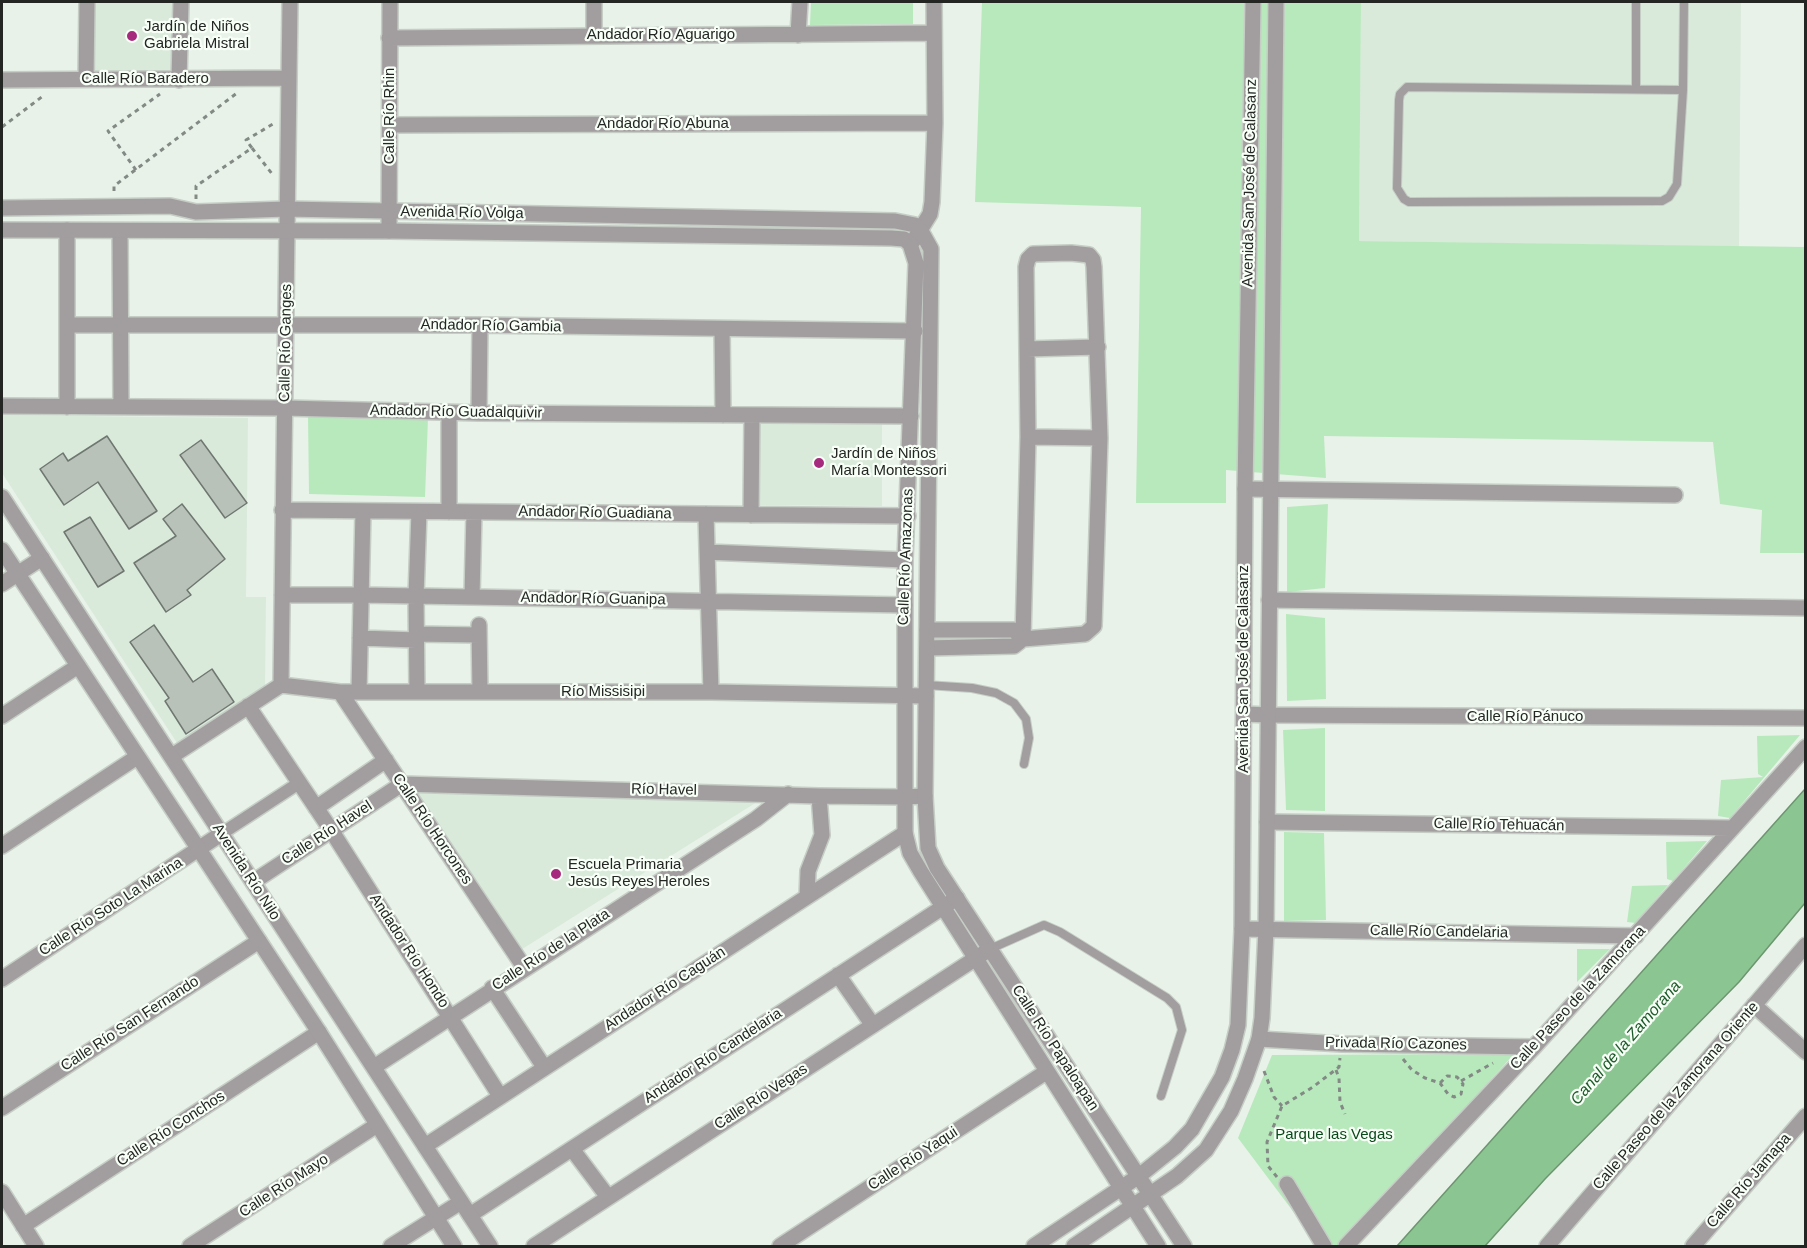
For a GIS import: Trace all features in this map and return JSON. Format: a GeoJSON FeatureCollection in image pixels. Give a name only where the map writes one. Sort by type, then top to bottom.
{"type":"FeatureCollection","features":[{"type":"Feature","properties":{"kind":"street"},"geometry":{"type":"LineString","coordinates":[[86,79],[87,2]]}},
{"type":"Feature","properties":{"kind":"street"},"geometry":{"type":"LineString","coordinates":[[180,80],[181,2]]}},
{"type":"Feature","properties":{"kind":"street","name":"Calle Río Ganges"},"geometry":{"type":"LineString","coordinates":[[281,685],[290,2]]}},
{"type":"Feature","properties":{"kind":"street","name":"Calle Río Rhin"},"geometry":{"type":"LineString","coordinates":[[389,231],[390,2]]}},
{"type":"Feature","properties":{"kind":"street"},"geometry":{"type":"LineString","coordinates":[[594,2],[594,36]]}},
{"type":"Feature","properties":{"kind":"street"},"geometry":{"type":"LineString","coordinates":[[798,35],[800,2]]}},
{"type":"Feature","properties":{"kind":"street"},"geometry":{"type":"LineString","coordinates":[[910,244],[921,231],[930,214],[935,123],[934,2]]}},
{"type":"Feature","properties":{"kind":"street","name":"Avenida San José de Calasanz"},"geometry":{"type":"LineString","coordinates":[[1034,1246],[1139,1176],[1175,1147],[1192,1129],[1222,1077],[1238,1025],[1242,929],[1245,489],[1253,2]]}},
{"type":"Feature","properties":{"kind":"street","name":"Avenida San José de Calasanz"},"geometry":{"type":"LineString","coordinates":[[1074,1246],[1152,1195],[1195,1161],[1218,1133],[1263,1039],[1268,822],[1276,2]]}},
{"type":"Feature","properties":{"kind":"street","name":"Andador Río Aguarigo"},"geometry":{"type":"LineString","coordinates":[[389,38],[933,33]]}},
{"type":"Feature","properties":{"kind":"street","name":"Calle Río Baradero"},"geometry":{"type":"LineString","coordinates":[[2,80],[290,78]]}},
{"type":"Feature","properties":{"kind":"street","name":"Andador Río Abuna"},"geometry":{"type":"LineString","coordinates":[[390,125],[935,123]]}},
{"type":"Feature","properties":{"kind":"street","name":"Avenida Río Volga"},"geometry":{"type":"LineString","coordinates":[[2,208],[170,206],[196,212],[287,209],[895,221],[915,225],[921,231]]}},
{"type":"Feature","properties":{"kind":"street","name":"Avenida Río Volga"},"geometry":{"type":"LineString","coordinates":[[2,230],[389,231],[891,237],[904,239],[910,244]]}},
{"type":"Feature","properties":{"kind":"street"},"geometry":{"type":"LineString","coordinates":[[67,230],[67,407]]}},
{"type":"Feature","properties":{"kind":"street"},"geometry":{"type":"LineString","coordinates":[[120,231],[121,407]]}},
{"type":"Feature","properties":{"kind":"street","name":"Calle Río Amazonas"},"geometry":{"type":"LineString","coordinates":[[921,231],[931,249],[926,690],[928,848]]}},
{"type":"Feature","properties":{"kind":"street","name":"Calle Río Amazonas"},"geometry":{"type":"LineString","coordinates":[[910,244],[916,263],[905,560],[904,797],[905,833],[910,853]]}},
{"type":"Feature","properties":{"kind":"street"},"geometry":{"type":"LineString","coordinates":[[927,648],[1014,646],[1023,639],[1085,634],[1094,626],[1100,438],[1093,260],[1089,255],[1034,254],[1028,259],[1026,267],[1028,436],[1023,639]]}},
{"type":"Feature","properties":{"kind":"street"},"geometry":{"type":"LineString","coordinates":[[1249,265],[1274,265]]}},
{"type":"Feature","properties":{"kind":"street","name":"Andador Río Gambia"},"geometry":{"type":"LineString","coordinates":[[67,325],[480,325],[915,331]]}},
{"type":"Feature","properties":{"kind":"street"},"geometry":{"type":"LineString","coordinates":[[479,413],[480,325]]}},
{"type":"Feature","properties":{"kind":"street"},"geometry":{"type":"LineString","coordinates":[[723,329],[723,415]]}},
{"type":"Feature","properties":{"kind":"street"},"geometry":{"type":"LineString","coordinates":[[1027,349],[1098,347]]}},
{"type":"Feature","properties":{"kind":"street","name":"Andador Río Guadalquivir"},"geometry":{"type":"LineString","coordinates":[[2,406],[285,408],[449,413],[911,416]]}},
{"type":"Feature","properties":{"kind":"street"},"geometry":{"type":"LineString","coordinates":[[449,413],[449,512]]}},
{"type":"Feature","properties":{"kind":"street"},"geometry":{"type":"LineString","coordinates":[[750,515],[752,415]]}},
{"type":"Feature","properties":{"kind":"street"},"geometry":{"type":"LineString","coordinates":[[1028,436],[1100,438]]}},
{"type":"Feature","properties":{"kind":"street"},"geometry":{"type":"LineString","coordinates":[[908,489],[928,488]]}},
{"type":"Feature","properties":{"kind":"street"},"geometry":{"type":"LineString","coordinates":[[1245,489],[1675,495]]}},
{"type":"Feature","properties":{"kind":"street","name":"Avenida Río Nilo"},"geometry":{"type":"LineString","coordinates":[[2,497],[490,1246]]}},
{"type":"Feature","properties":{"kind":"street","name":"Andador Río Guadiana"},"geometry":{"type":"LineString","coordinates":[[282,510],[908,516]]}},
{"type":"Feature","properties":{"kind":"street"},"geometry":{"type":"LineString","coordinates":[[358,692],[363,511]]}},
{"type":"Feature","properties":{"kind":"street"},"geometry":{"type":"LineString","coordinates":[[417,692],[416,596],[419,512]]}},
{"type":"Feature","properties":{"kind":"street"},"geometry":{"type":"LineString","coordinates":[[472,597],[474,512]]}},
{"type":"Feature","properties":{"kind":"street"},"geometry":{"type":"LineString","coordinates":[[706,514],[711,692]]}},
{"type":"Feature","properties":{"kind":"street","name":"Avenida Río Nilo"},"geometry":{"type":"LineString","coordinates":[[2,550],[319,1032],[454,1246]]}},
{"type":"Feature","properties":{"kind":"street"},"geometry":{"type":"LineString","coordinates":[[706,552],[905,560]]}},
{"type":"Feature","properties":{"kind":"street"},"geometry":{"type":"LineString","coordinates":[[2,584],[42,558]]}},
{"type":"Feature","properties":{"kind":"street","name":"Andador Río Guanipa"},"geometry":{"type":"LineString","coordinates":[[282,595],[905,605]]}},
{"type":"Feature","properties":{"kind":"street"},"geometry":{"type":"LineString","coordinates":[[1269,600],[1806,608]]}},
{"type":"Feature","properties":{"kind":"street"},"geometry":{"type":"LineString","coordinates":[[360,638],[416,637],[479,630],[480,692]]}},
{"type":"Feature","properties":{"kind":"street"},"geometry":{"type":"LineString","coordinates":[[927,630],[1014,630],[1023,639]]}},
{"type":"Feature","properties":{"kind":"street"},"geometry":{"type":"LineString","coordinates":[[2,716],[78,666]]}},
{"type":"Feature","properties":{"kind":"street"},"geometry":{"type":"LineString","coordinates":[[172,756],[281,685]]}},
{"type":"Feature","properties":{"kind":"street","name":"Río Missisipi"},"geometry":{"type":"LineString","coordinates":[[281,685],[340,692],[711,692],[904,695],[926,690]]}},
{"type":"Feature","properties":{"kind":"street","name":"Calle Río Horcones"},"geometry":{"type":"LineString","coordinates":[[340,692],[524,968]]}},
{"type":"Feature","properties":{"kind":"street","name":"Andador Río Hondo"},"geometry":{"type":"LineString","coordinates":[[248,706],[331,830],[500,1096]]}},
{"type":"Feature","properties":{"kind":"street","name":"Calle Río Pánuco"},"geometry":{"type":"LineString","coordinates":[[1244,714],[1806,718]]}},
{"type":"Feature","properties":{"kind":"street","name":"Calle Paseo de la Zamorana"},"geometry":{"type":"LineString","coordinates":[[1346,1246],[1527,1047],[1636,936],[1806,747]]}},
{"type":"Feature","properties":{"kind":"street"},"geometry":{"type":"LineString","coordinates":[[2,846],[137,757]]}},
{"type":"Feature","properties":{"kind":"street"},"geometry":{"type":"LineString","coordinates":[[316,808],[386,760]]}},
{"type":"Feature","properties":{"kind":"street"},"geometry":{"type":"LineString","coordinates":[[221,834],[299,783]]}},
{"type":"Feature","properties":{"kind":"street","name":"Río Havel"},"geometry":{"type":"LineString","coordinates":[[402,784],[819,796],[926,796]]}},
{"type":"Feature","properties":{"kind":"street","name":"Calle Río Havel"},"geometry":{"type":"LineString","coordinates":[[253,882],[402,784]]}},
{"type":"Feature","properties":{"kind":"street","name":"Calle Río de la Plata"},"geometry":{"type":"LineString","coordinates":[[374,1066],[756,819],[788,794]]}},
{"type":"Feature","properties":{"kind":"street"},"geometry":{"type":"LineString","coordinates":[[807,897],[808,871],[822,835],[819,796]]}},
{"type":"Feature","properties":{"kind":"street","name":"Calle Río Tehuacán"},"geometry":{"type":"LineString","coordinates":[[1268,822],[1731,828]]}},
{"type":"Feature","properties":{"kind":"street","name":"Andador Río Caguán"},"geometry":{"type":"LineString","coordinates":[[425,1146],[905,833]]}},
{"type":"Feature","properties":{"kind":"street","name":"Calle Río Soto La Marina"},"geometry":{"type":"LineString","coordinates":[[2,979],[221,834]]}},
{"type":"Feature","properties":{"kind":"street","name":"Calle Río Papaloapan"},"geometry":{"type":"LineString","coordinates":[[928,848],[957,898],[1184,1246]]}},
{"type":"Feature","properties":{"kind":"street","name":"Calle Río Papaloapan"},"geometry":{"type":"LineString","coordinates":[[910,853],[1158,1246]]}},
{"type":"Feature","properties":{"kind":"street","name":"Andador Río Candelaria"},"geometry":{"type":"LineString","coordinates":[[470,1215],[957,898]]}},
{"type":"Feature","properties":{"kind":"street","name":"Calle Río Candelaria"},"geometry":{"type":"LineString","coordinates":[[1242,929],[1636,936]]}},
{"type":"Feature","properties":{"kind":"street","name":"Calle Río San Fernando"},"geometry":{"type":"LineString","coordinates":[[2,1108],[259,941]]}},
{"type":"Feature","properties":{"kind":"street","name":"Calle Paseo de la Zamorana Oriente"},"geometry":{"type":"LineString","coordinates":[[1547,1246],[1806,945]]}},
{"type":"Feature","properties":{"kind":"street","name":"Calle Río Vegas"},"geometry":{"type":"LineString","coordinates":[[534,1246],[990,949]]}},
{"type":"Feature","properties":{"kind":"street"},"geometry":{"type":"LineString","coordinates":[[838,975],[872,1024]]}},
{"type":"Feature","properties":{"kind":"street"},"geometry":{"type":"LineString","coordinates":[[492,988],[544,1067]]}},
{"type":"Feature","properties":{"kind":"street"},"geometry":{"type":"LineString","coordinates":[[1754,1005],[1806,1052]]}},
{"type":"Feature","properties":{"kind":"street","name":"Calle Río Conchos"},"geometry":{"type":"LineString","coordinates":[[23,1226],[319,1032]]}},
{"type":"Feature","properties":{"kind":"street","name":"Privada Río Cazones"},"geometry":{"type":"LineString","coordinates":[[1263,1039],[1342,1044],[1527,1047]]}},
{"type":"Feature","properties":{"kind":"street","name":"Calle Río Yaqui"},"geometry":{"type":"LineString","coordinates":[[780,1246],[1047,1072]]}},
{"type":"Feature","properties":{"kind":"street","name":"Calle Río Jamapa"},"geometry":{"type":"LineString","coordinates":[[1693,1246],[1806,1116]]}},
{"type":"Feature","properties":{"kind":"street","name":"Calle Río Mayo"},"geometry":{"type":"LineString","coordinates":[[190,1246],[377,1125]]}},
{"type":"Feature","properties":{"kind":"street"},"geometry":{"type":"LineString","coordinates":[[573,1149],[608,1197]]}},
{"type":"Feature","properties":{"kind":"street"},"geometry":{"type":"LineString","coordinates":[[1287,1184],[1324,1246]]}},
{"type":"Feature","properties":{"kind":"street"},"geometry":{"type":"LineString","coordinates":[[2,1192],[36,1246]]}},
{"type":"Feature","properties":{"kind":"street"},"geometry":{"type":"LineString","coordinates":[[391,1246],[461,1202]]}},
{"type":"Feature","properties":{"kind":"lane"},"geometry":{"type":"LineString","coordinates":[[1636,2],[1636,89]]}},
{"type":"Feature","properties":{"kind":"lane"},"geometry":{"type":"LineString","coordinates":[[1683,90],[1407,87],[1400,94],[1399,100],[1397,188],[1408,202],[1662,201],[1669,197],[1677,184],[1683,90],[1684,2]]}},
{"type":"Feature","properties":{"kind":"lane"},"geometry":{"type":"LineString","coordinates":[[926,690],[972,688],[996,693],[1014,703],[1026,719],[1029,738],[1024,764]]}},
{"type":"Feature","properties":{"kind":"lane"},"geometry":{"type":"LineString","coordinates":[[990,949],[1044,924],[1167,998],[1176,1007],[1182,1030],[1161,1096]]}},
{"type":"Feature","properties":{"kind":"path"},"geometry":{"type":"LineString","coordinates":[[113,208],[114,186],[255,79]]}},
{"type":"Feature","properties":{"kind":"path"},"geometry":{"type":"LineString","coordinates":[[2,127],[65,80]]}},
{"type":"Feature","properties":{"kind":"path"},"geometry":{"type":"LineString","coordinates":[[136,170],[108,131],[180,80]]}},
{"type":"Feature","properties":{"kind":"path"},"geometry":{"type":"LineString","coordinates":[[287,178],[275,178],[246,140],[288,116]]}},
{"type":"Feature","properties":{"kind":"path"},"geometry":{"type":"LineString","coordinates":[[196,212],[196,186],[252,148]]}},
{"type":"Feature","properties":{"kind":"path"},"geometry":{"type":"LineString","coordinates":[[1263,1039],[1260,1061],[1274,1097],[1282,1106]]}},
{"type":"Feature","properties":{"kind":"path"},"geometry":{"type":"LineString","coordinates":[[1287,1184],[1275,1176],[1268,1166],[1267,1142],[1282,1106],[1340,1067],[1342,1044]]}},
{"type":"Feature","properties":{"kind":"path"},"geometry":{"type":"LineString","coordinates":[[1399,1044],[1403,1060],[1412,1070],[1440,1083],[1448,1094],[1454,1097],[1461,1094],[1463,1083],[1457,1077],[1447,1076],[1440,1083]]}},
{"type":"Feature","properties":{"kind":"path"},"geometry":{"type":"LineString","coordinates":[[1461,1081],[1527,1047]]}},
{"type":"Feature","properties":{"kind":"path"},"geometry":{"type":"LineString","coordinates":[[1336,1070],[1344,1114]]}},
{"type":"Feature","properties":{"kind":"shaded area","name":"Jardín de Niños Gabriela Mistral"},"geometry":{"type":"Polygon","coordinates":[[[90,2],[174,2],[173,72],[89,71],[90,2]]]}},
{"type":"Feature","properties":{"kind":"shaded area"},"geometry":{"type":"Polygon","coordinates":[[[1361,2],[1741,2],[1739,247],[1359,241],[1361,2]]]}},
{"type":"Feature","properties":{"kind":"shaded area"},"geometry":{"type":"Polygon","coordinates":[[[2,415],[248,418],[246,597],[266,597],[265,688],[179,746],[2,473],[2,415]]]}},
{"type":"Feature","properties":{"kind":"shaded area","name":"Jardín de Niños María Montessori"},"geometry":{"type":"Polygon","coordinates":[[[755,420],[882,421],[882,506],[755,505],[755,420]]]}},
{"type":"Feature","properties":{"kind":"shaded area","name":"Escuela Primaria Jesús Reyes Heroles"},"geometry":{"type":"Polygon","coordinates":[[[413,787],[765,797],[519,951],[413,787]]]}},
{"type":"Feature","properties":{"kind":"green space"},"geometry":{"type":"Polygon","coordinates":[[[811,2],[913,2],[913,24],[810,25],[811,2]]]}},
{"type":"Feature","properties":{"kind":"green space"},"geometry":{"type":"Polygon","coordinates":[[[982,2],[1361,2],[1359,241],[1805,247],[1805,553],[1760,553],[1762,510],[1720,504],[1713,442],[1324,436],[1326,478],[1226,470],[1226,503],[1136,503],[1141,207],[975,202],[982,2]]]}},
{"type":"Feature","properties":{"kind":"green space"},"geometry":{"type":"Polygon","coordinates":[[[308,415],[428,418],[425,497],[309,494],[308,415]]]}},
{"type":"Feature","properties":{"kind":"green space"},"geometry":{"type":"Polygon","coordinates":[[[1328,504],[1325,588],[1287,592],[1287,507],[1328,504]]]}},
{"type":"Feature","properties":{"kind":"green space"},"geometry":{"type":"Polygon","coordinates":[[[1286,614],[1325,618],[1326,699],[1287,701],[1286,614]]]}},
{"type":"Feature","properties":{"kind":"green space"},"geometry":{"type":"Polygon","coordinates":[[[1325,728],[1325,811],[1286,810],[1283,730],[1325,728]]]}},
{"type":"Feature","properties":{"kind":"green space"},"geometry":{"type":"Polygon","coordinates":[[[1800,735],[1730,818],[1718,816],[1721,780],[1763,777],[1758,774],[1757,736],[1800,735]]]}},
{"type":"Feature","properties":{"kind":"green space"},"geometry":{"type":"Polygon","coordinates":[[[1284,832],[1324,833],[1326,920],[1284,921],[1284,832]]]}},
{"type":"Feature","properties":{"kind":"green space"},"geometry":{"type":"Polygon","coordinates":[[[1707,841],[1673,881],[1667,879],[1666,842],[1707,841]]]}},
{"type":"Feature","properties":{"kind":"green space"},"geometry":{"type":"Polygon","coordinates":[[[1668,885],[1636,923],[1627,922],[1632,886],[1668,885]]]}},
{"type":"Feature","properties":{"kind":"green space"},"geometry":{"type":"Polygon","coordinates":[[[1577,949],[1610,949],[1577,982],[1577,949]]]}},
{"type":"Feature","properties":{"kind":"green space","name":"Parque las Vegas"},"geometry":{"type":"Polygon","coordinates":[[[1514,1054],[1341,1246],[1319,1246],[1238,1138],[1272,1055],[1514,1054]]]}},
{"type":"Feature","properties":{"kind":"water","name":"Canal de la Zamorana"},"geometry":{"type":"Polygon","coordinates":[[[1805,789],[1805,903],[1739,982],[1545,1179],[1485,1246],[1397,1246],[1805,789]]]}},
{"type":"Feature","properties":{"kind":"building"},"geometry":{"type":"Polygon","coordinates":[[[107,436],[157,511],[129,529],[98,482],[64,505],[40,469],[63,453],[68,461],[107,436]]]}},
{"type":"Feature","properties":{"kind":"building"},"geometry":{"type":"Polygon","coordinates":[[[201,440],[247,503],[225,518],[180,455],[201,440]]]}},
{"type":"Feature","properties":{"kind":"building"},"geometry":{"type":"Polygon","coordinates":[[[182,504],[225,559],[187,590],[191,595],[166,612],[134,563],[176,536],[163,519],[182,504]]]}},
{"type":"Feature","properties":{"kind":"building"},"geometry":{"type":"Polygon","coordinates":[[[90,517],[124,571],[98,587],[64,532],[90,517]]]}},
{"type":"Feature","properties":{"kind":"building"},"geometry":{"type":"Polygon","coordinates":[[[154,625],[193,682],[212,669],[234,702],[186,734],[165,701],[169,698],[130,642],[154,625]]]}},
{"type":"Feature","properties":{"kind":"place","name":"Jardín de Niños Gabriela Mistral"},"geometry":{"type":"Point","coordinates":[132,36]}},
{"type":"Feature","properties":{"kind":"place","name":"Jardín de Niños María Montessori"},"geometry":{"type":"Point","coordinates":[819,463]}},
{"type":"Feature","properties":{"kind":"place","name":"Escuela Primaria Jesús Reyes Heroles"},"geometry":{"type":"Point","coordinates":[556,874]}}]}
